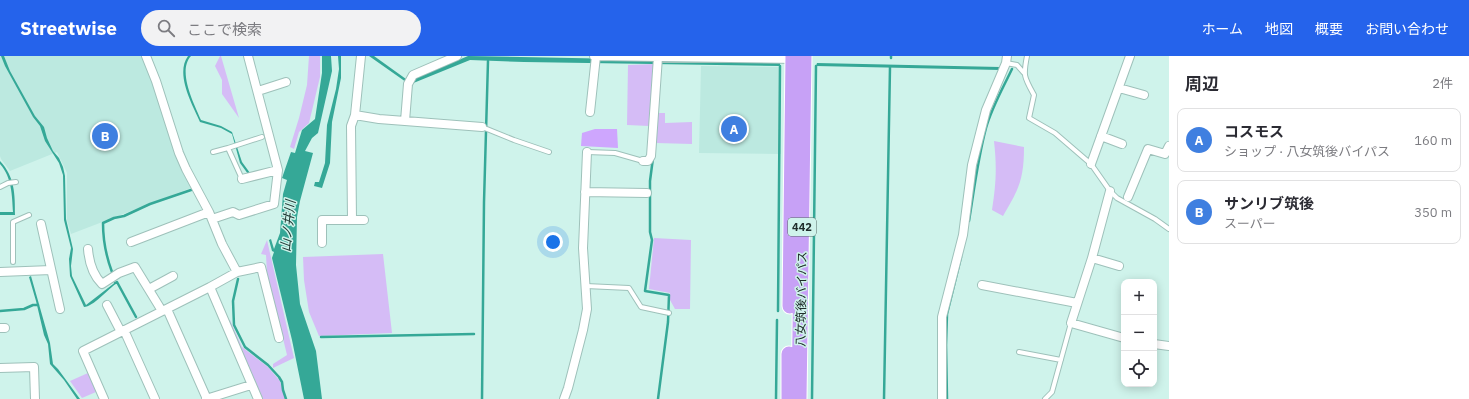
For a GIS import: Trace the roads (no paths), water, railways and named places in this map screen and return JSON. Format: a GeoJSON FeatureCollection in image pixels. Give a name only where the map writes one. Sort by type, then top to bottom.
{"type":"FeatureCollection","features":[{"type":"Feature","properties":{"kind":"highway","name":"八女筑後バイパス"},"geometry":{"type":"LineString","coordinates":[[789,399],[799,58]]}},
{"type":"Feature","properties":{"kind":"highway","name":"八女筑後バイパス"},"geometry":{"type":"LineString","coordinates":[[799,58],[799,399]]}},
{"type":"Feature","properties":{"kind":"street"},"geometry":{"type":"LineString","coordinates":[[146,56],[156,81],[179,153],[193,183],[211,215],[222,244],[237,272]]}},
{"type":"Feature","properties":{"kind":"street"},"geometry":{"type":"LineString","coordinates":[[131,242],[211,215],[233,212],[238,215],[274,204],[278,170],[248,56]]}},
{"type":"Feature","properties":{"kind":"street"},"geometry":{"type":"LineString","coordinates":[[352,220],[351,126],[354,116],[361,56]]}},
{"type":"Feature","properties":{"kind":"street"},"geometry":{"type":"LineString","coordinates":[[405,121],[409,82],[413,75],[457,56]]}},
{"type":"Feature","properties":{"kind":"street"},"geometry":{"type":"LineString","coordinates":[[1091,164],[1130,56]]}},
{"type":"Feature","properties":{"kind":"street"},"geometry":{"type":"LineString","coordinates":[[590,112],[595,58],[658,60],[799,58]]}},
{"type":"Feature","properties":{"kind":"street"},"geometry":{"type":"LineString","coordinates":[[643,161],[648,161],[651,156],[658,60]]}},
{"type":"Feature","properties":{"kind":"street"},"geometry":{"type":"LineString","coordinates":[[942,399],[942,317],[963,235],[972,165],[986,110],[1006,60]]}},
{"type":"Feature","properties":{"kind":"street"},"geometry":{"type":"LineString","coordinates":[[258,91],[286,82]]}},
{"type":"Feature","properties":{"kind":"street"},"geometry":{"type":"LineString","coordinates":[[1119,88],[1144,95]]}},
{"type":"Feature","properties":{"kind":"street"},"geometry":{"type":"LineString","coordinates":[[354,116],[482,127]]}},
{"type":"Feature","properties":{"kind":"street"},"geometry":{"type":"LineString","coordinates":[[1101,136],[1122,144]]}},
{"type":"Feature","properties":{"kind":"street"},"geometry":{"type":"LineString","coordinates":[[1128,197],[1148,149],[1165,154],[1169,146]]}},
{"type":"Feature","properties":{"kind":"street"},"geometry":{"type":"LineString","coordinates":[[564,399],[583,330],[587,309],[583,248],[587,152]]}},
{"type":"Feature","properties":{"kind":"street"},"geometry":{"type":"LineString","coordinates":[[242,178],[278,170]]}},
{"type":"Feature","properties":{"kind":"street"},"geometry":{"type":"LineString","coordinates":[[1110,190],[1092,258],[1071,323],[1121,337]]}},
{"type":"Feature","properties":{"kind":"street"},"geometry":{"type":"LineString","coordinates":[[585,192],[647,193]]}},
{"type":"Feature","properties":{"kind":"street"},"geometry":{"type":"LineString","coordinates":[[322,243],[322,220],[364,220]]}},
{"type":"Feature","properties":{"kind":"street"},"geometry":{"type":"LineString","coordinates":[[41,224],[60,309]]}},
{"type":"Feature","properties":{"kind":"street"},"geometry":{"type":"LineString","coordinates":[[88,249],[89,262],[96,279],[102,284],[119,273],[135,267],[165,310],[207,399],[251,385]]}},
{"type":"Feature","properties":{"kind":"street"},"geometry":{"type":"LineString","coordinates":[[1092,258],[1119,266]]}},
{"type":"Feature","properties":{"kind":"street"},"geometry":{"type":"LineString","coordinates":[[104,399],[83,351],[237,272],[261,267],[279,338]]}},
{"type":"Feature","properties":{"kind":"street"},"geometry":{"type":"LineString","coordinates":[[0,272],[51,270]]}},
{"type":"Feature","properties":{"kind":"street"},"geometry":{"type":"LineString","coordinates":[[149,289],[173,276]]}},
{"type":"Feature","properties":{"kind":"street"},"geometry":{"type":"LineString","coordinates":[[982,285],[1077,303]]}},
{"type":"Feature","properties":{"kind":"street"},"geometry":{"type":"LineString","coordinates":[[210,287],[258,399]]}},
{"type":"Feature","properties":{"kind":"street"},"geometry":{"type":"LineString","coordinates":[[107,305],[123,331],[155,399]]}},
{"type":"Feature","properties":{"kind":"street"},"geometry":{"type":"LineString","coordinates":[[1157,344],[1169,346]]}},
{"type":"Feature","properties":{"kind":"street"},"geometry":{"type":"LineString","coordinates":[[0,368],[34,366],[35,399]]}},
{"type":"Feature","properties":{"kind":"lane"},"geometry":{"type":"LineString","coordinates":[[1027,56],[1024,73],[1025,80],[1034,95],[1029,118],[1055,133],[1091,164],[1117,198],[1155,219],[1169,229]]}},
{"type":"Feature","properties":{"kind":"lane"},"geometry":{"type":"LineString","coordinates":[[1006,60],[1017,65],[1024,73]]}},
{"type":"Feature","properties":{"kind":"lane"},"geometry":{"type":"LineString","coordinates":[[482,127],[549,152]]}},
{"type":"Feature","properties":{"kind":"lane"},"geometry":{"type":"LineString","coordinates":[[213,152],[262,137]]}},
{"type":"Feature","properties":{"kind":"lane"},"geometry":{"type":"LineString","coordinates":[[228,148],[242,178]]}},
{"type":"Feature","properties":{"kind":"lane"},"geometry":{"type":"LineString","coordinates":[[587,152],[615,152],[643,161]]}},
{"type":"Feature","properties":{"kind":"lane"},"geometry":{"type":"LineString","coordinates":[[0,187],[8,183],[16,182]]}},
{"type":"Feature","properties":{"kind":"lane"},"geometry":{"type":"LineString","coordinates":[[12,262],[13,222],[29,215]]}},
{"type":"Feature","properties":{"kind":"lane"},"geometry":{"type":"LineString","coordinates":[[586,286],[628,288],[641,307],[669,313]]}},
{"type":"Feature","properties":{"kind":"lane"},"geometry":{"type":"LineString","coordinates":[[1045,399],[1052,392],[1071,323]]}},
{"type":"Feature","properties":{"kind":"lane"},"geometry":{"type":"LineString","coordinates":[[1019,352],[1061,360]]}},
{"type":"Feature","properties":{"kind":"water"},"geometry":{"type":"Polygon","coordinates":[[[1,56],[4,56],[10,71],[35,116],[44,127],[53,151],[59,158],[63,167],[65,176],[66,219],[73,249],[71,266],[72,276],[86,305],[117,281],[117,283],[88,306],[84,307],[70,276],[69,259],[71,248],[64,220],[63,175],[59,163],[45,141],[40,126],[33,117],[1,56]]]}},
{"type":"Feature","properties":{"kind":"water"},"geometry":{"type":"Polygon","coordinates":[[[188,56],[191,56],[187,62],[186,79],[191,97],[201,120],[221,126],[232,132],[242,162],[250,173],[248,174],[240,163],[232,134],[221,128],[200,122],[189,98],[184,80],[184,63],[188,56]]]}},
{"type":"Feature","properties":{"kind":"water","name":"山ノ井川"},"geometry":{"type":"Polygon","coordinates":[[[322,56],[331,56],[332,71],[318,133],[312,138],[305,151],[313,153],[297,217],[296,265],[300,304],[316,351],[322,399],[304,399],[292,340],[272,258],[274,252],[272,251],[269,240],[271,239],[274,249],[280,233],[283,194],[287,180],[282,178],[291,152],[295,153],[302,130],[315,119],[322,73],[322,56]]]}},
{"type":"Feature","properties":{"kind":"water"},"geometry":{"type":"Polygon","coordinates":[[[338,56],[341,56],[341,78],[332,122],[330,163],[322,188],[314,186],[315,182],[319,182],[325,163],[327,125],[336,89],[339,69],[338,56]]]}},
{"type":"Feature","properties":{"kind":"water"},"geometry":{"type":"Polygon","coordinates":[[[369,56],[374,56],[406,79],[414,79],[468,56],[780,62],[780,66],[470,60],[411,84],[369,56]]]}},
{"type":"Feature","properties":{"kind":"water"},"geometry":{"type":"Polygon","coordinates":[[[817,63],[1000,67],[1000,70],[816,66],[817,63]]]}},
{"type":"Feature","properties":{"kind":"water"},"geometry":{"type":"Polygon","coordinates":[[[0,161],[9,173],[13,186],[15,215],[0,215],[0,212],[13,212],[12,193],[9,181],[0,164],[0,161]]]}},
{"type":"Feature","properties":{"kind":"water"},"geometry":{"type":"Polygon","coordinates":[[[31,276],[50,343],[53,364],[80,399],[77,399],[64,380],[50,364],[48,344],[44,335],[29,277],[31,276]]]}},
{"type":"Feature","properties":{"kind":"waterway"},"geometry":{"type":"LineString","coordinates":[[482,399],[484,202],[488,61]]}},
{"type":"Feature","properties":{"kind":"waterway"},"geometry":{"type":"LineString","coordinates":[[778,311],[780,66]]}},
{"type":"Feature","properties":{"kind":"waterway"},"geometry":{"type":"LineString","coordinates":[[812,399],[816,66]]}},
{"type":"Feature","properties":{"kind":"waterway"},"geometry":{"type":"LineString","coordinates":[[884,399],[890,67]]}},
{"type":"Feature","properties":{"kind":"waterway"},"geometry":{"type":"LineString","coordinates":[[969,221],[978,162],[988,120],[1012,69]]}},
{"type":"Feature","properties":{"kind":"waterway"},"geometry":{"type":"LineString","coordinates":[[653,158],[650,181],[650,232],[652,240],[645,291],[669,295],[668,322],[658,399]]}},
{"type":"Feature","properties":{"kind":"waterway"},"geometry":{"type":"LineString","coordinates":[[112,272],[105,248],[103,223],[114,218],[124,216],[150,204],[191,190]]}},
{"type":"Feature","properties":{"kind":"waterway"},"geometry":{"type":"LineString","coordinates":[[947,399],[947,314],[961,257]]}},
{"type":"Feature","properties":{"kind":"waterway"},"geometry":{"type":"LineString","coordinates":[[238,279],[233,301],[234,325],[245,347],[268,365],[279,377],[282,382],[286,399]]}},
{"type":"Feature","properties":{"kind":"waterway"},"geometry":{"type":"LineString","coordinates":[[115,283],[117,282],[136,317]]}},
{"type":"Feature","properties":{"kind":"waterway"},"geometry":{"type":"LineString","coordinates":[[0,311],[24,309],[33,305],[38,305]]}},
{"type":"Feature","properties":{"kind":"waterway"},"geometry":{"type":"LineString","coordinates":[[776,399],[777,320]]}},
{"type":"Feature","properties":{"kind":"waterway"},"geometry":{"type":"LineString","coordinates":[[321,337],[474,334]]}},
{"type":"Feature","properties":{"kind":"place","name":"コスモス"},"geometry":{"type":"Point","coordinates":[734,129]}},
{"type":"Feature","properties":{"kind":"place","name":"サンリブ筑後"},"geometry":{"type":"Point","coordinates":[105,136]}}]}
